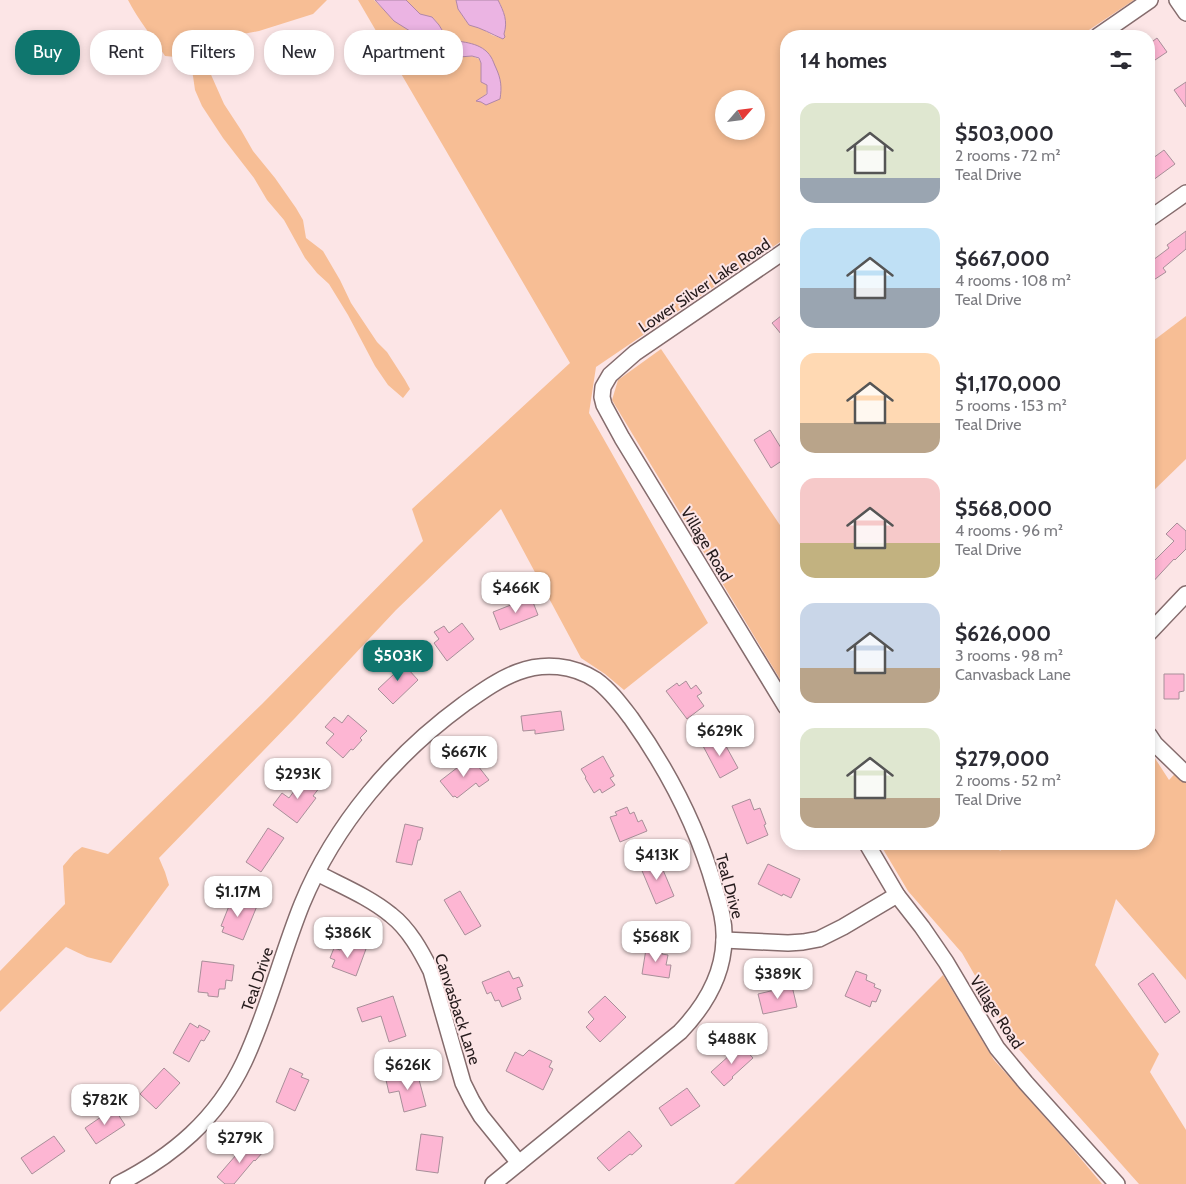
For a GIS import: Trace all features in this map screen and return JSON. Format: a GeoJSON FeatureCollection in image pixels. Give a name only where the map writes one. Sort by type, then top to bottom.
{"type":"FeatureCollection","features":[{"type":"Feature","properties":{"kind":"street"},"geometry":{"type":"LineString","coordinates":[[1107,30],[1150,0]]}},
{"type":"Feature","properties":{"kind":"street"},"geometry":{"type":"LineString","coordinates":[[1177,0],[1186,13]]}},
{"type":"Feature","properties":{"kind":"street"},"geometry":{"type":"LineString","coordinates":[[1155,215],[1186,193]]}},
{"type":"Feature","properties":{"kind":"street","name":"Lower Silver Lake Road"},"geometry":{"type":"LineString","coordinates":[[602,397],[603,387],[617,368],[641,349],[780,254]]}},
{"type":"Feature","properties":{"kind":"street","name":"Village Road"},"geometry":{"type":"LineString","coordinates":[[602,397],[604,405],[622,438],[780,697]]}},
{"type":"Feature","properties":{"kind":"street"},"geometry":{"type":"LineString","coordinates":[[1155,627],[1186,594]]}},
{"type":"Feature","properties":{"kind":"street","name":"Teal Drive"},"geometry":{"type":"LineString","coordinates":[[118,1184],[153,1165],[173,1151],[198,1129],[232,1085],[257,1032],[291,934],[317,873],[333,844],[378,783],[405,753],[440,722],[481,692],[519,672],[533,667],[568,668],[595,679],[619,702],[657,758],[687,813],[711,875],[721,911],[724,940],[720,966],[714,985],[705,1003],[692,1020],[680,1032],[493,1184]]}},
{"type":"Feature","properties":{"kind":"street"},"geometry":{"type":"LineString","coordinates":[[1155,744],[1186,774]]}},
{"type":"Feature","properties":{"kind":"street","name":"Village Road"},"geometry":{"type":"LineString","coordinates":[[871,850],[897,895],[946,962],[997,1048],[1117,1184]]}},
{"type":"Feature","properties":{"kind":"street","name":"Canvasback Lane"},"geometry":{"type":"LineString","coordinates":[[317,873],[362,896],[390,914],[414,940],[431,971],[464,1083],[472,1101],[481,1116],[519,1163]]}},
{"type":"Feature","properties":{"kind":"street"},"geometry":{"type":"LineString","coordinates":[[724,940],[788,943],[819,939],[897,895]]}},
{"type":"Feature","properties":{"kind":"shaded area"},"geometry":{"type":"Polygon","coordinates":[[[128,0],[327,0],[313,14],[259,31],[172,30],[172,57],[165,56],[162,52],[162,30],[147,30],[128,0]]]}},
{"type":"Feature","properties":{"kind":"shaded area"},"geometry":{"type":"Polygon","coordinates":[[[358,0],[374,0],[408,30],[376,30],[358,0]]]}},
{"type":"Feature","properties":{"kind":"shaded area"},"geometry":{"type":"Polygon","coordinates":[[[375,0],[406,0],[420,14],[432,17],[442,30],[408,30],[394,21],[375,0]]]}},
{"type":"Feature","properties":{"kind":"shaded area"},"geometry":{"type":"Polygon","coordinates":[[[406,0],[456,0],[458,9],[469,25],[481,28],[503,39],[505,19],[498,0],[1134,0],[1089,30],[780,30],[780,242],[596,367],[589,413],[708,623],[624,690],[581,658],[501,509],[396,610],[295,718],[159,858],[169,885],[111,963],[87,957],[66,947],[0,1012],[0,971],[65,904],[63,866],[74,853],[82,847],[108,854],[262,704],[423,541],[412,509],[570,363],[402,75],[463,75],[463,57],[472,56],[479,59],[481,63],[481,81],[487,85],[487,92],[481,102],[484,104],[498,73],[463,43],[463,30],[442,30],[432,17],[420,14],[406,0]]]}},
{"type":"Feature","properties":{"kind":"shaded area"},"geometry":{"type":"Polygon","coordinates":[[[456,0],[498,0],[505,17],[505,37],[503,39],[469,25],[458,9],[456,0]]]}},
{"type":"Feature","properties":{"kind":"shaded area"},"geometry":{"type":"Polygon","coordinates":[[[463,42],[482,48],[492,58],[499,76],[501,87],[500,99],[486,105],[476,101],[487,94],[487,85],[481,82],[481,63],[479,58],[463,57],[463,42]]]}},
{"type":"Feature","properties":{"kind":"shaded area"},"geometry":{"type":"Polygon","coordinates":[[[211,75],[224,104],[253,151],[275,178],[303,220],[306,238],[323,251],[351,303],[405,380],[410,389],[403,398],[388,385],[375,366],[329,284],[305,258],[284,220],[267,200],[254,178],[223,138],[202,106],[195,90],[193,76],[211,75]]]}},
{"type":"Feature","properties":{"kind":"shaded area"},"geometry":{"type":"Polygon","coordinates":[[[1186,316],[1186,459],[1155,489],[1155,339],[1186,316]]]}},
{"type":"Feature","properties":{"kind":"shaded area"},"geometry":{"type":"Polygon","coordinates":[[[661,349],[780,525],[780,679],[612,400],[618,380],[661,349]]]}},
{"type":"Feature","properties":{"kind":"shaded area"},"geometry":{"type":"Polygon","coordinates":[[[1155,758],[1169,780],[1186,762],[1186,980],[1116,899],[1095,965],[1159,1054],[1150,1072],[1186,1130],[1186,1184],[1139,1184],[1015,1045],[962,953],[908,891],[884,850],[1155,850],[1155,758]]]}},
{"type":"Feature","properties":{"kind":"shaded area"},"geometry":{"type":"Polygon","coordinates":[[[943,975],[994,1060],[1102,1184],[734,1184],[943,975]]]}},
{"type":"Feature","properties":{"kind":"building"},"geometry":{"type":"Polygon","coordinates":[[[1157,38],[1167,52],[1155,60],[1155,40],[1157,38]]]}},
{"type":"Feature","properties":{"kind":"building"},"geometry":{"type":"Polygon","coordinates":[[[1186,82],[1186,107],[1174,90],[1186,82]]]}},
{"type":"Feature","properties":{"kind":"building"},"geometry":{"type":"Polygon","coordinates":[[[1164,150],[1175,164],[1155,179],[1155,157],[1164,150]]]}},
{"type":"Feature","properties":{"kind":"building"},"geometry":{"type":"Polygon","coordinates":[[[1186,231],[1186,249],[1163,268],[1166,272],[1155,279],[1155,258],[1169,248],[1167,245],[1186,231]]]}},
{"type":"Feature","properties":{"kind":"building"},"geometry":{"type":"Polygon","coordinates":[[[780,317],[780,333],[772,323],[780,317]]]}},
{"type":"Feature","properties":{"kind":"building"},"geometry":{"type":"Polygon","coordinates":[[[770,430],[780,446],[780,462],[771,468],[754,440],[770,430]]]}},
{"type":"Feature","properties":{"kind":"building"},"geometry":{"type":"Polygon","coordinates":[[[1177,523],[1186,531],[1186,549],[1155,580],[1155,560],[1174,541],[1166,534],[1177,523]]]}},
{"type":"Feature","properties":{"kind":"building"},"geometry":{"type":"Polygon","coordinates":[[[531,597],[538,615],[500,630],[493,612],[531,597]]]}},
{"type":"Feature","properties":{"kind":"building"},"geometry":{"type":"Polygon","coordinates":[[[462,623],[474,639],[447,661],[434,643],[439,639],[434,632],[444,626],[449,633],[462,623]]]}},
{"type":"Feature","properties":{"kind":"building"},"geometry":{"type":"Polygon","coordinates":[[[398,658],[418,680],[393,704],[378,689],[394,674],[388,668],[398,658]]]}},
{"type":"Feature","properties":{"kind":"building"},"geometry":{"type":"Polygon","coordinates":[[[1164,674],[1184,674],[1184,691],[1179,692],[1179,699],[1164,699],[1164,674]]]}},
{"type":"Feature","properties":{"kind":"building"},"geometry":{"type":"Polygon","coordinates":[[[686,681],[691,689],[696,685],[702,693],[697,696],[704,706],[687,719],[666,691],[677,683],[679,686],[686,681]]]}},
{"type":"Feature","properties":{"kind":"building"},"geometry":{"type":"Polygon","coordinates":[[[561,711],[564,730],[535,734],[535,730],[523,731],[521,716],[561,711]]]}},
{"type":"Feature","properties":{"kind":"building"},"geometry":{"type":"Polygon","coordinates":[[[348,715],[367,731],[360,738],[362,740],[343,758],[326,743],[334,734],[325,727],[334,717],[342,723],[348,715]]]}},
{"type":"Feature","properties":{"kind":"building"},"geometry":{"type":"Polygon","coordinates":[[[721,737],[738,768],[720,778],[703,746],[721,737]]]}},
{"type":"Feature","properties":{"kind":"building"},"geometry":{"type":"Polygon","coordinates":[[[603,756],[614,776],[610,778],[615,785],[602,793],[600,789],[594,793],[581,769],[603,756]]]}},
{"type":"Feature","properties":{"kind":"building"},"geometry":{"type":"Polygon","coordinates":[[[471,757],[489,780],[479,787],[476,783],[457,798],[453,797],[440,781],[471,757]]]}},
{"type":"Feature","properties":{"kind":"building"},"geometry":{"type":"Polygon","coordinates":[[[305,776],[320,787],[313,796],[316,798],[297,823],[273,805],[282,793],[289,798],[305,776]]]}},
{"type":"Feature","properties":{"kind":"building"},"geometry":{"type":"Polygon","coordinates":[[[750,799],[754,810],[760,808],[768,835],[747,844],[732,806],[750,799]]]}},
{"type":"Feature","properties":{"kind":"building"},"geometry":{"type":"Polygon","coordinates":[[[627,807],[630,814],[634,812],[638,822],[642,820],[647,831],[620,842],[610,817],[617,815],[615,812],[627,807]]]}},
{"type":"Feature","properties":{"kind":"building"},"geometry":{"type":"Polygon","coordinates":[[[405,824],[423,828],[412,865],[396,862],[405,824]]]}},
{"type":"Feature","properties":{"kind":"building"},"geometry":{"type":"Polygon","coordinates":[[[268,828],[284,838],[261,872],[246,862],[268,828]]]}},
{"type":"Feature","properties":{"kind":"building"},"geometry":{"type":"Polygon","coordinates":[[[658,858],[674,896],[656,904],[640,866],[658,858]]]}},
{"type":"Feature","properties":{"kind":"building"},"geometry":{"type":"Polygon","coordinates":[[[768,864],[800,879],[791,898],[783,894],[782,896],[758,884],[768,864]]]}},
{"type":"Feature","properties":{"kind":"building"},"geometry":{"type":"Polygon","coordinates":[[[460,891],[481,926],[465,935],[444,900],[460,891]]]}},
{"type":"Feature","properties":{"kind":"building"},"geometry":{"type":"Polygon","coordinates":[[[233,896],[257,906],[243,940],[222,932],[224,927],[221,926],[233,896]]]}},
{"type":"Feature","properties":{"kind":"building"},"geometry":{"type":"Polygon","coordinates":[[[353,944],[366,949],[356,976],[332,967],[335,960],[330,958],[334,948],[340,950],[341,946],[352,949],[353,944]]]}},
{"type":"Feature","properties":{"kind":"building"},"geometry":{"type":"Polygon","coordinates":[[[653,945],[664,946],[662,954],[668,955],[666,965],[671,965],[669,978],[642,974],[646,949],[653,950],[653,945]]]}},
{"type":"Feature","properties":{"kind":"building"},"geometry":{"type":"Polygon","coordinates":[[[202,961],[234,965],[232,981],[226,980],[225,989],[219,989],[218,997],[198,992],[202,961]]]}},
{"type":"Feature","properties":{"kind":"building"},"geometry":{"type":"Polygon","coordinates":[[[509,971],[513,979],[519,977],[523,986],[517,988],[521,999],[502,1007],[499,1000],[495,1001],[491,992],[487,994],[482,982],[509,971]]]}},
{"type":"Feature","properties":{"kind":"building"},"geometry":{"type":"Polygon","coordinates":[[[856,971],[867,975],[866,980],[875,984],[874,987],[881,990],[876,1002],[872,1001],[870,1007],[845,996],[856,971]]]}},
{"type":"Feature","properties":{"kind":"building"},"geometry":{"type":"Polygon","coordinates":[[[1153,973],[1180,1012],[1165,1023],[1138,984],[1153,973]]]}},
{"type":"Feature","properties":{"kind":"building"},"geometry":{"type":"Polygon","coordinates":[[[792,986],[797,1007],[763,1014],[758,994],[792,986]]]}},
{"type":"Feature","properties":{"kind":"building"},"geometry":{"type":"Polygon","coordinates":[[[393,996],[406,1036],[389,1042],[381,1016],[362,1022],[357,1008],[393,996]]]}},
{"type":"Feature","properties":{"kind":"building"},"geometry":{"type":"Polygon","coordinates":[[[605,996],[626,1017],[600,1042],[586,1027],[594,1019],[588,1012],[605,996]]]}},
{"type":"Feature","properties":{"kind":"building"},"geometry":{"type":"Polygon","coordinates":[[[190,1023],[198,1028],[199,1025],[210,1031],[204,1041],[201,1040],[189,1062],[173,1053],[190,1023]]]}},
{"type":"Feature","properties":{"kind":"building"},"geometry":{"type":"Polygon","coordinates":[[[741,1045],[753,1058],[724,1086],[711,1072],[741,1045]]]}},
{"type":"Feature","properties":{"kind":"building"},"geometry":{"type":"Polygon","coordinates":[[[529,1050],[552,1061],[549,1067],[553,1069],[543,1090],[506,1071],[515,1052],[523,1056],[529,1050]]]}},
{"type":"Feature","properties":{"kind":"building"},"geometry":{"type":"Polygon","coordinates":[[[164,1068],[180,1083],[156,1109],[140,1094],[164,1068]]]}},
{"type":"Feature","properties":{"kind":"building"},"geometry":{"type":"Polygon","coordinates":[[[290,1068],[303,1074],[301,1077],[309,1080],[295,1111],[276,1102],[290,1068]]]}},
{"type":"Feature","properties":{"kind":"building"},"geometry":{"type":"Polygon","coordinates":[[[417,1072],[426,1106],[404,1112],[399,1091],[389,1093],[386,1080],[417,1072]]]}},
{"type":"Feature","properties":{"kind":"building"},"geometry":{"type":"Polygon","coordinates":[[[687,1088],[700,1106],[671,1126],[659,1108],[687,1088]]]}},
{"type":"Feature","properties":{"kind":"building"},"geometry":{"type":"Polygon","coordinates":[[[114,1108],[125,1125],[96,1144],[85,1128],[114,1108]]]}},
{"type":"Feature","properties":{"kind":"building"},"geometry":{"type":"Polygon","coordinates":[[[629,1131],[642,1146],[609,1171],[597,1158],[629,1131]]]}},
{"type":"Feature","properties":{"kind":"building"},"geometry":{"type":"Polygon","coordinates":[[[421,1134],[443,1137],[438,1173],[416,1170],[421,1134]]]}},
{"type":"Feature","properties":{"kind":"building"},"geometry":{"type":"Polygon","coordinates":[[[54,1136],[65,1151],[32,1174],[21,1158],[54,1136]]]}},
{"type":"Feature","properties":{"kind":"building"},"geometry":{"type":"Polygon","coordinates":[[[249,1140],[263,1152],[234,1184],[225,1184],[217,1177],[249,1140]]]}}]}
